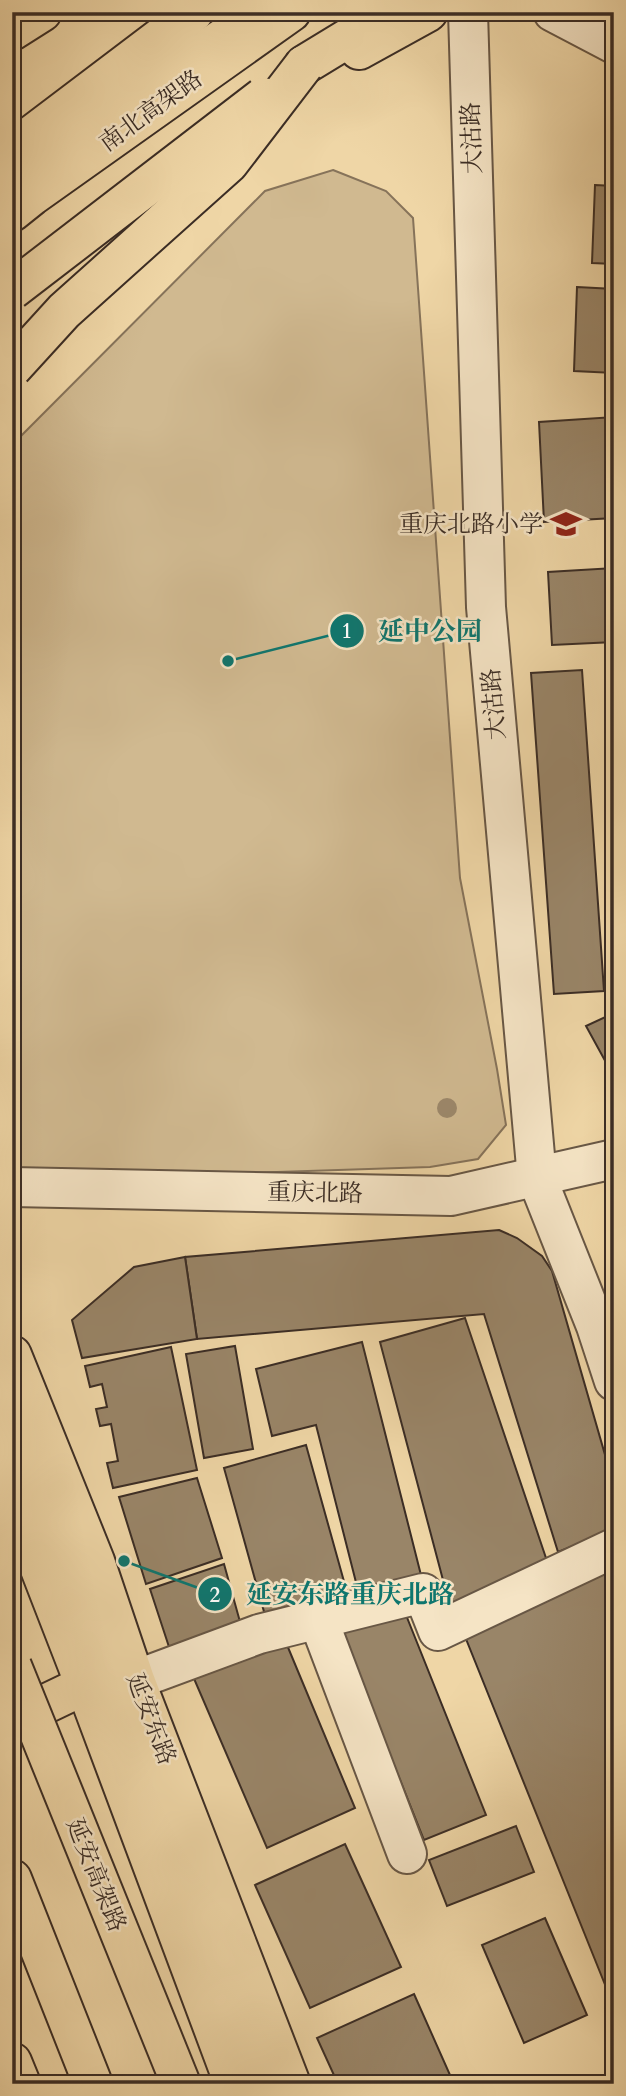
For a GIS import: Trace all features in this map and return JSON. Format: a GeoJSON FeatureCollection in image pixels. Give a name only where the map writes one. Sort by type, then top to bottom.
{"type":"FeatureCollection","features":[{"type":"Feature","properties":{"kind":"main road"},"geometry":{"type":"LineString","coordinates":[[12,30],[36,12]]}},
{"type":"Feature","properties":{"kind":"main road"},"geometry":{"type":"LineString","coordinates":[[12,30],[43,12]]}},
{"type":"Feature","properties":{"kind":"main road"},"geometry":{"type":"LineString","coordinates":[[12,150],[194,12]]}},
{"type":"Feature","properties":{"kind":"main road"},"geometry":{"type":"LineString","coordinates":[[12,189],[94,123],[261,12]]}},
{"type":"Feature","properties":{"kind":"main road","name":"南北高架路"},"geometry":{"type":"LineString","coordinates":[[12,212],[290,12]]}},
{"type":"Feature","properties":{"kind":"main road"},"geometry":{"type":"LineString","coordinates":[[12,290],[304,65],[391,12]]}},
{"type":"Feature","properties":{"kind":"main road"},"geometry":{"type":"LineString","coordinates":[[12,278],[245,113],[428,12]]}},
{"type":"Feature","properties":{"kind":"main road"},"geometry":{"type":"LineString","coordinates":[[12,368],[64,311],[229,163],[304,65]]}},
{"type":"Feature","properties":{"kind":"main road","name":"延安东路"},"geometry":{"type":"LineString","coordinates":[[12,1354],[94,1561],[135,1681],[291,2084]]}},
{"type":"Feature","properties":{"kind":"main road"},"geometry":{"type":"LineString","coordinates":[[12,1409],[96,1628],[182,1876],[264,2084]]}},
{"type":"Feature","properties":{"kind":"main road","name":"延安东路"},"geometry":{"type":"LineString","coordinates":[[12,1497],[234,2084]]}},
{"type":"Feature","properties":{"kind":"main road","name":"延安高架路"},"geometry":{"type":"LineString","coordinates":[[12,1666],[181,2084]]}},
{"type":"Feature","properties":{"kind":"main road"},"geometry":{"type":"LineString","coordinates":[[12,1720],[85,1685]]}},
{"type":"Feature","properties":{"kind":"main road"},"geometry":{"type":"LineString","coordinates":[[12,1879],[92,2084]]}},
{"type":"Feature","properties":{"kind":"main road"},"geometry":{"type":"LineString","coordinates":[[12,1900],[92,2084]]}},
{"type":"Feature","properties":{"kind":"main road"},"geometry":{"type":"LineString","coordinates":[[12,2062],[21,2084]]}},
{"type":"Feature","properties":{"kind":"street","name":"大沽路"},"geometry":{"type":"LineString","coordinates":[[468,12],[486,607],[537,1178],[596,1326],[614,1381]]}},
{"type":"Feature","properties":{"kind":"street"},"geometry":{"type":"LineString","coordinates":[[553,12],[614,44]]}},
{"type":"Feature","properties":{"kind":"street","name":"重庆北路"},"geometry":{"type":"LineString","coordinates":[[12,1187],[452,1196],[614,1159]]}},
{"type":"Feature","properties":{"kind":"street"},"geometry":{"type":"LineString","coordinates":[[135,1681],[259,1634],[423,1593],[438,1631],[614,1548]]}},
{"type":"Feature","properties":{"kind":"street"},"geometry":{"type":"LineString","coordinates":[[318,1619],[407,1854]]}},
{"type":"Feature","properties":{"kind":"shaded area"},"geometry":{"type":"Polygon","coordinates":[[[333,170],[386,191],[413,218],[460,878],[506,1125],[478,1159],[430,1167],[12,1179],[12,445],[265,191],[333,170]]]}},
{"type":"Feature","properties":{"kind":"building"},"geometry":{"type":"Polygon","coordinates":[[[595,185],[614,186],[614,264],[592,263],[595,185]]]}},
{"type":"Feature","properties":{"kind":"building"},"geometry":{"type":"Polygon","coordinates":[[[577,287],[614,289],[614,373],[574,371],[577,287]]]}},
{"type":"Feature","properties":{"kind":"building"},"geometry":{"type":"Polygon","coordinates":[[[614,417],[614,518],[544,522],[539,422],[614,417]]]}},
{"type":"Feature","properties":{"kind":"building"},"geometry":{"type":"Polygon","coordinates":[[[614,568],[614,642],[552,645],[548,572],[614,568]]]}},
{"type":"Feature","properties":{"kind":"building"},"geometry":{"type":"Polygon","coordinates":[[[582,670],[604,991],[554,994],[531,673],[582,670]]]}},
{"type":"Feature","properties":{"kind":"building"},"geometry":{"type":"Polygon","coordinates":[[[614,1013],[614,1077],[586,1026],[614,1013]]]}},
{"type":"Feature","properties":{"kind":"building"},"geometry":{"type":"Polygon","coordinates":[[[499,1230],[517,1238],[542,1256],[552,1271],[614,1486],[614,1530],[558,1552],[484,1314],[197,1339],[185,1257],[499,1230]]]}},
{"type":"Feature","properties":{"kind":"building"},"geometry":{"type":"Polygon","coordinates":[[[185,1257],[197,1339],[82,1358],[72,1320],[134,1267],[185,1257]]]}},
{"type":"Feature","properties":{"kind":"building"},"geometry":{"type":"Polygon","coordinates":[[[465,1318],[547,1561],[452,1614],[380,1342],[465,1318]]]}},
{"type":"Feature","properties":{"kind":"building"},"geometry":{"type":"Polygon","coordinates":[[[362,1342],[423,1583],[360,1598],[316,1425],[272,1436],[256,1369],[362,1342]]]}},
{"type":"Feature","properties":{"kind":"building"},"geometry":{"type":"Polygon","coordinates":[[[235,1346],[253,1449],[204,1458],[186,1354],[235,1346]]]}},
{"type":"Feature","properties":{"kind":"building"},"geometry":{"type":"Polygon","coordinates":[[[171,1347],[197,1470],[113,1488],[107,1463],[118,1461],[111,1424],[100,1426],[96,1409],[107,1407],[102,1384],[90,1387],[85,1366],[171,1347]]]}},
{"type":"Feature","properties":{"kind":"building"},"geometry":{"type":"Polygon","coordinates":[[[306,1445],[350,1603],[268,1626],[224,1468],[306,1445]]]}},
{"type":"Feature","properties":{"kind":"building"},"geometry":{"type":"Polygon","coordinates":[[[197,1478],[222,1558],[146,1584],[119,1497],[197,1478]]]}},
{"type":"Feature","properties":{"kind":"building"},"geometry":{"type":"Polygon","coordinates":[[[614,1551],[614,2007],[462,1629],[614,1551]]]}},
{"type":"Feature","properties":{"kind":"building"},"geometry":{"type":"Polygon","coordinates":[[[224,1564],[242,1629],[171,1653],[150,1589],[224,1564]]]}},
{"type":"Feature","properties":{"kind":"building"},"geometry":{"type":"Polygon","coordinates":[[[402,1605],[486,1815],[424,1840],[340,1630],[402,1605]]]}},
{"type":"Feature","properties":{"kind":"building"},"geometry":{"type":"Polygon","coordinates":[[[282,1633],[355,1808],[267,1848],[192,1674],[282,1633]]]}},
{"type":"Feature","properties":{"kind":"building"},"geometry":{"type":"Polygon","coordinates":[[[516,1826],[534,1872],[447,1906],[429,1860],[516,1826]]]}},
{"type":"Feature","properties":{"kind":"building"},"geometry":{"type":"Polygon","coordinates":[[[345,1844],[401,1967],[310,2008],[255,1885],[345,1844]]]}},
{"type":"Feature","properties":{"kind":"building"},"geometry":{"type":"Polygon","coordinates":[[[545,1918],[587,2015],[524,2043],[482,1945],[545,1918]]]}},
{"type":"Feature","properties":{"kind":"building"},"geometry":{"type":"Polygon","coordinates":[[[414,1994],[454,2084],[338,2084],[317,2038],[414,1994]]]}},
{"type":"Feature","properties":{"kind":"place","name":"重庆北路小学"},"geometry":{"type":"Point","coordinates":[566,524]}},
{"type":"Feature","properties":{"kind":"place","name":"延中公园"},"geometry":{"type":"Point","coordinates":[228,661]}},
{"type":"Feature","properties":{"kind":"place","name":"延安东路重庆北路"},"geometry":{"type":"Point","coordinates":[124,1561]}}]}
